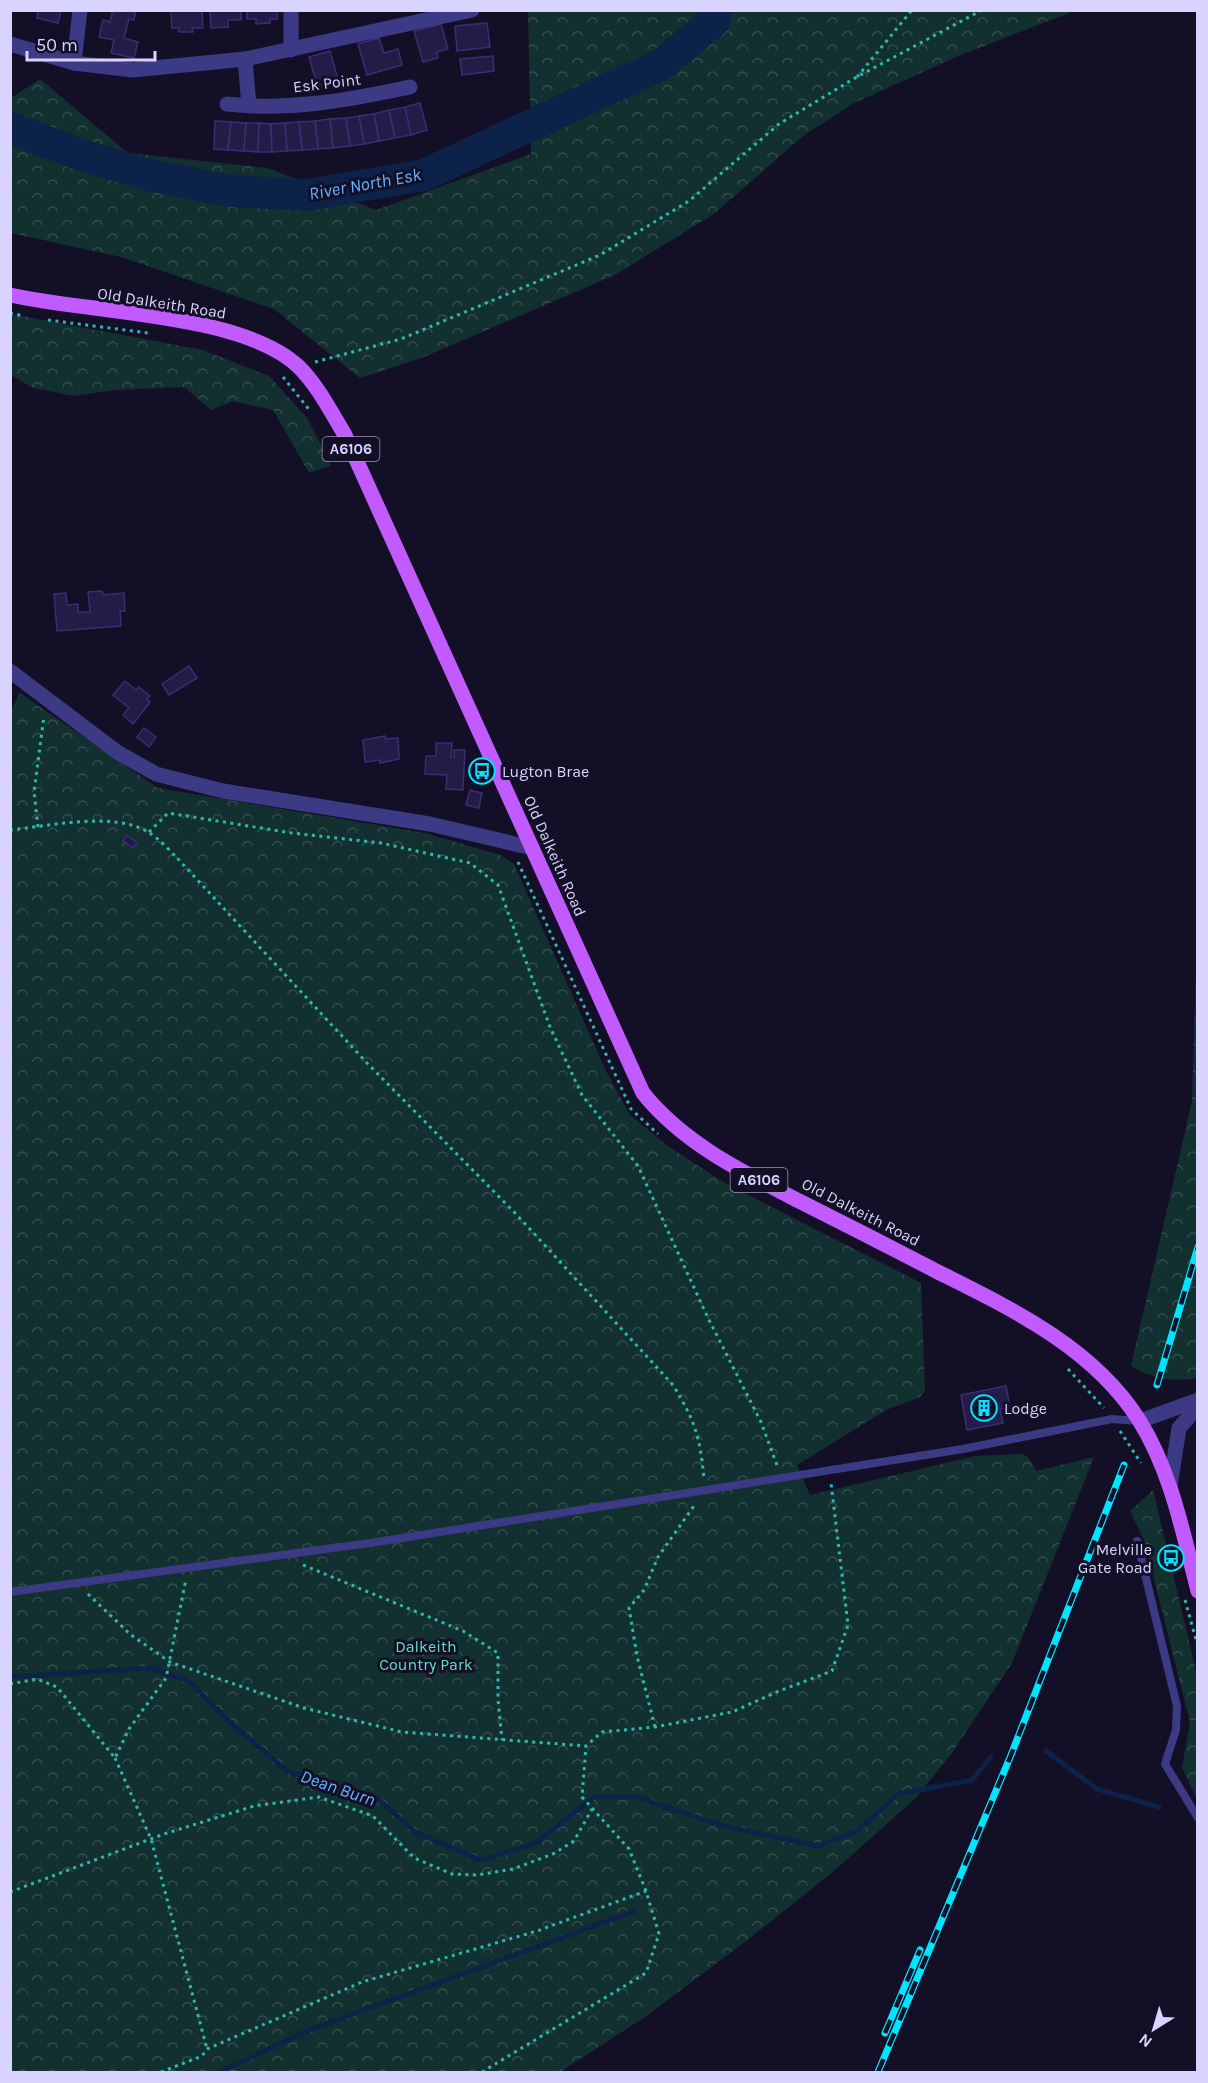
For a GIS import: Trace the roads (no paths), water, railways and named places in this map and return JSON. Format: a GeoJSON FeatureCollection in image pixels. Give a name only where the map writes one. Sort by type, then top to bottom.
{"type":"FeatureCollection","features":[{"type":"Feature","properties":{"kind":"main road","name":"Old Dalkeith Road"},"geometry":{"type":"LineString","coordinates":[[10,296],[219,329],[262,342],[299,368],[327,404],[345,435],[643,1093],[664,1116],[736,1168],[1041,1327],[1086,1361],[1140,1421]]}},
{"type":"Feature","properties":{"kind":"main road","name":"A6106"},"geometry":{"type":"LineString","coordinates":[[1140,1421],[1170,1486],[1190,1591]]}},
{"type":"Feature","properties":{"kind":"street"},"geometry":{"type":"LineString","coordinates":[[74,63],[80,10]]}},
{"type":"Feature","properties":{"kind":"street"},"geometry":{"type":"LineString","coordinates":[[291,10],[291,50]]}},
{"type":"Feature","properties":{"kind":"street"},"geometry":{"type":"LineString","coordinates":[[10,44],[74,63],[133,70],[245,59],[472,10]]}},
{"type":"Feature","properties":{"kind":"street"},"geometry":{"type":"LineString","coordinates":[[245,59],[249,106]]}},
{"type":"Feature","properties":{"kind":"street","name":"Esk Point"},"geometry":{"type":"LineString","coordinates":[[227,104],[249,106],[331,102],[410,87]]}},
{"type":"Feature","properties":{"kind":"street"},"geometry":{"type":"LineString","coordinates":[[10,671],[117,752],[156,774],[223,791],[430,824],[532,848]]}},
{"type":"Feature","properties":{"kind":"street"},"geometry":{"type":"LineString","coordinates":[[1140,1421],[1197,1400]]}},
{"type":"Feature","properties":{"kind":"street"},"geometry":{"type":"LineString","coordinates":[[1170,1486],[1179,1428],[1197,1407]]}},
{"type":"Feature","properties":{"kind":"lane"},"geometry":{"type":"LineString","coordinates":[[10,1592],[278,1555],[830,1471],[963,1449],[1112,1419],[1140,1421]]}},
{"type":"Feature","properties":{"kind":"lane"},"geometry":{"type":"LineString","coordinates":[[1137,1541],[1178,1706],[1176,1730],[1165,1764],[1197,1818]]}},
{"type":"Feature","properties":{"kind":"waterway","name":"River North Esk"},"geometry":{"type":"LineString","coordinates":[[10,128],[81,155],[149,175],[231,191],[307,195],[424,175],[662,64],[714,21],[716,10]]}},
{"type":"Feature","properties":{"kind":"waterway","name":"Dean Burn"},"geometry":{"type":"LineString","coordinates":[[10,1677],[151,1668],[189,1681],[224,1717],[287,1771],[378,1799],[415,1832],[480,1860],[536,1843],[594,1797],[636,1797],[723,1826],[818,1846],[857,1831],[898,1794],[972,1780],[991,1757]]}},
{"type":"Feature","properties":{"kind":"waterway","name":"Dean Burn"},"geometry":{"type":"LineString","coordinates":[[1046,1751],[1097,1789],[1159,1807]]}},
{"type":"Feature","properties":{"kind":"waterway"},"geometry":{"type":"LineString","coordinates":[[219,2072],[309,2030],[635,1911]]}},
{"type":"Feature","properties":{"kind":"railway"},"geometry":{"type":"LineString","coordinates":[[1157,1385],[1198,1247]]}},
{"type":"Feature","properties":{"kind":"railway"},"geometry":{"type":"LineString","coordinates":[[878,2072],[1011,1755],[1124,1465]]}},
{"type":"Feature","properties":{"kind":"railway"},"geometry":{"type":"LineString","coordinates":[[885,2033],[920,1950]]}},
{"type":"Feature","properties":{"kind":"place","name":"Lugton Brae"},"geometry":{"type":"Point","coordinates":[482,771]}},
{"type":"Feature","properties":{"kind":"place","name":"Lodge"},"geometry":{"type":"Point","coordinates":[984,1408]}},
{"type":"Feature","properties":{"kind":"place","name":"Melville Gate Road"},"geometry":{"type":"Point","coordinates":[1171,1558]}},
{"type":"Feature","properties":{"kind":"park label","name":"Dalkeith Country Park"},"geometry":{"type":"Point","coordinates":[426,1655]}}]}
